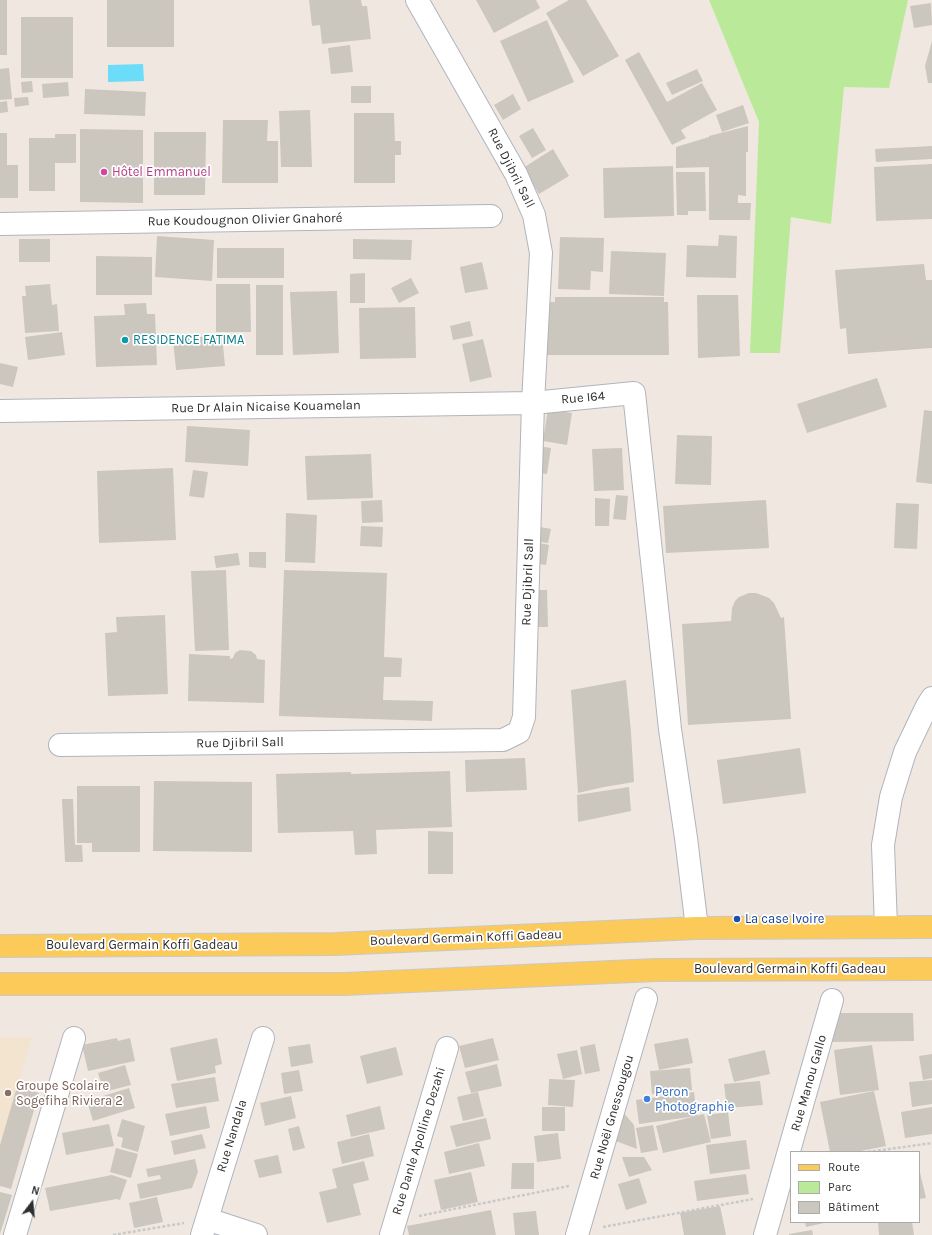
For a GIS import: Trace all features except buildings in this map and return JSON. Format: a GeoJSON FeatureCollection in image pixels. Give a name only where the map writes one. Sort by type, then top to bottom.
{"type":"FeatureCollection","features":[{"type":"Feature","properties":{"kind":"main road","name":"Boulevard Germain Koffi Gadeau"},"geometry":{"type":"LineString","coordinates":[[0,946],[336,944],[697,928],[932,927]]}},
{"type":"Feature","properties":{"kind":"main road","name":"Boulevard Germain Koffi Gadeau"},"geometry":{"type":"LineString","coordinates":[[0,984],[344,984],[656,970],[932,969]]}},
{"type":"Feature","properties":{"kind":"street","name":"Rue Djibril Sall"},"geometry":{"type":"LineString","coordinates":[[60,745],[503,740],[519,732],[524,717],[532,403],[541,253],[534,215],[516,174],[417,0]]}},
{"type":"Feature","properties":{"kind":"street","name":"Rue Koudougnon Olivier Gnahoré"},"geometry":{"type":"LineString","coordinates":[[0,224],[491,216]]}},
{"type":"Feature","properties":{"kind":"street","name":"Rue I64"},"geometry":{"type":"LineString","coordinates":[[532,403],[634,393],[670,729],[686,838],[697,928]]}},
{"type":"Feature","properties":{"kind":"street","name":"Rue Dr Alain Nicaise Kouamelan"},"geometry":{"type":"LineString","coordinates":[[0,411],[532,403]]}},
{"type":"Feature","properties":{"kind":"street"},"geometry":{"type":"LineString","coordinates":[[886,927],[883,845],[891,797],[905,752],[932,698]]}},
{"type":"Feature","properties":{"kind":"street","name":"Rue Noël Gnessougou"},"geometry":{"type":"LineString","coordinates":[[578,1233],[646,999]]}},
{"type":"Feature","properties":{"kind":"street","name":"Rue Manou Gallo"},"geometry":{"type":"LineString","coordinates":[[765,1235],[832,1000]]}},
{"type":"Feature","properties":{"kind":"street"},"geometry":{"type":"LineString","coordinates":[[15,1235],[74,1038]]}},
{"type":"Feature","properties":{"kind":"street","name":"Rue Nandala"},"geometry":{"type":"LineString","coordinates":[[204,1227],[263,1038]]}},
{"type":"Feature","properties":{"kind":"street","name":"Rue Danle Apolline Dezahi"},"geometry":{"type":"LineString","coordinates":[[393,1228],[447,1048]]}},
{"type":"Feature","properties":{"kind":"street"},"geometry":{"type":"LineString","coordinates":[[204,1227],[256,1235]]}},
{"type":"Feature","properties":{"kind":"path"},"geometry":{"type":"LineString","coordinates":[[875,1151],[932,1143]]}},
{"type":"Feature","properties":{"kind":"path"},"geometry":{"type":"LineString","coordinates":[[393,1228],[594,1181]]}},
{"type":"Feature","properties":{"kind":"path"},"geometry":{"type":"LineString","coordinates":[[578,1233],[777,1194]]}},
{"type":"Feature","properties":{"kind":"path"},"geometry":{"type":"LineString","coordinates":[[113,1235],[204,1227]]}},
{"type":"Feature","properties":{"kind":"shaded area","name":"Groupe Scolaire Sogefiha Riviera 2"},"geometry":{"type":"Polygon","coordinates":[[[0,1037],[32,1037],[0,1149],[0,1037]]]}},
{"type":"Feature","properties":{"kind":"green space"},"geometry":{"type":"Polygon","coordinates":[[[709,0],[908,0],[889,88],[844,87],[831,224],[791,217],[780,353],[750,353],[759,122],[709,0]]]}},
{"type":"Feature","properties":{"kind":"water"},"geometry":{"type":"Polygon","coordinates":[[[143,64],[144,81],[108,82],[108,65],[143,64]]]}},
{"type":"Feature","properties":{"kind":"place","name":"Hôtel Emmanuel"},"geometry":{"type":"Point","coordinates":[104,172]}},
{"type":"Feature","properties":{"kind":"place","name":"RESIDENCE FATIMA"},"geometry":{"type":"Point","coordinates":[125,340]}},
{"type":"Feature","properties":{"kind":"place","name":"La case Ivoire"},"geometry":{"type":"Point","coordinates":[737,919]}},
{"type":"Feature","properties":{"kind":"place","name":"Groupe Scolaire Sogefiha Riviera 2"},"geometry":{"type":"Point","coordinates":[8,1093]}},
{"type":"Feature","properties":{"kind":"place","name":"Peron Photographie"},"geometry":{"type":"Point","coordinates":[647,1099]}}]}
